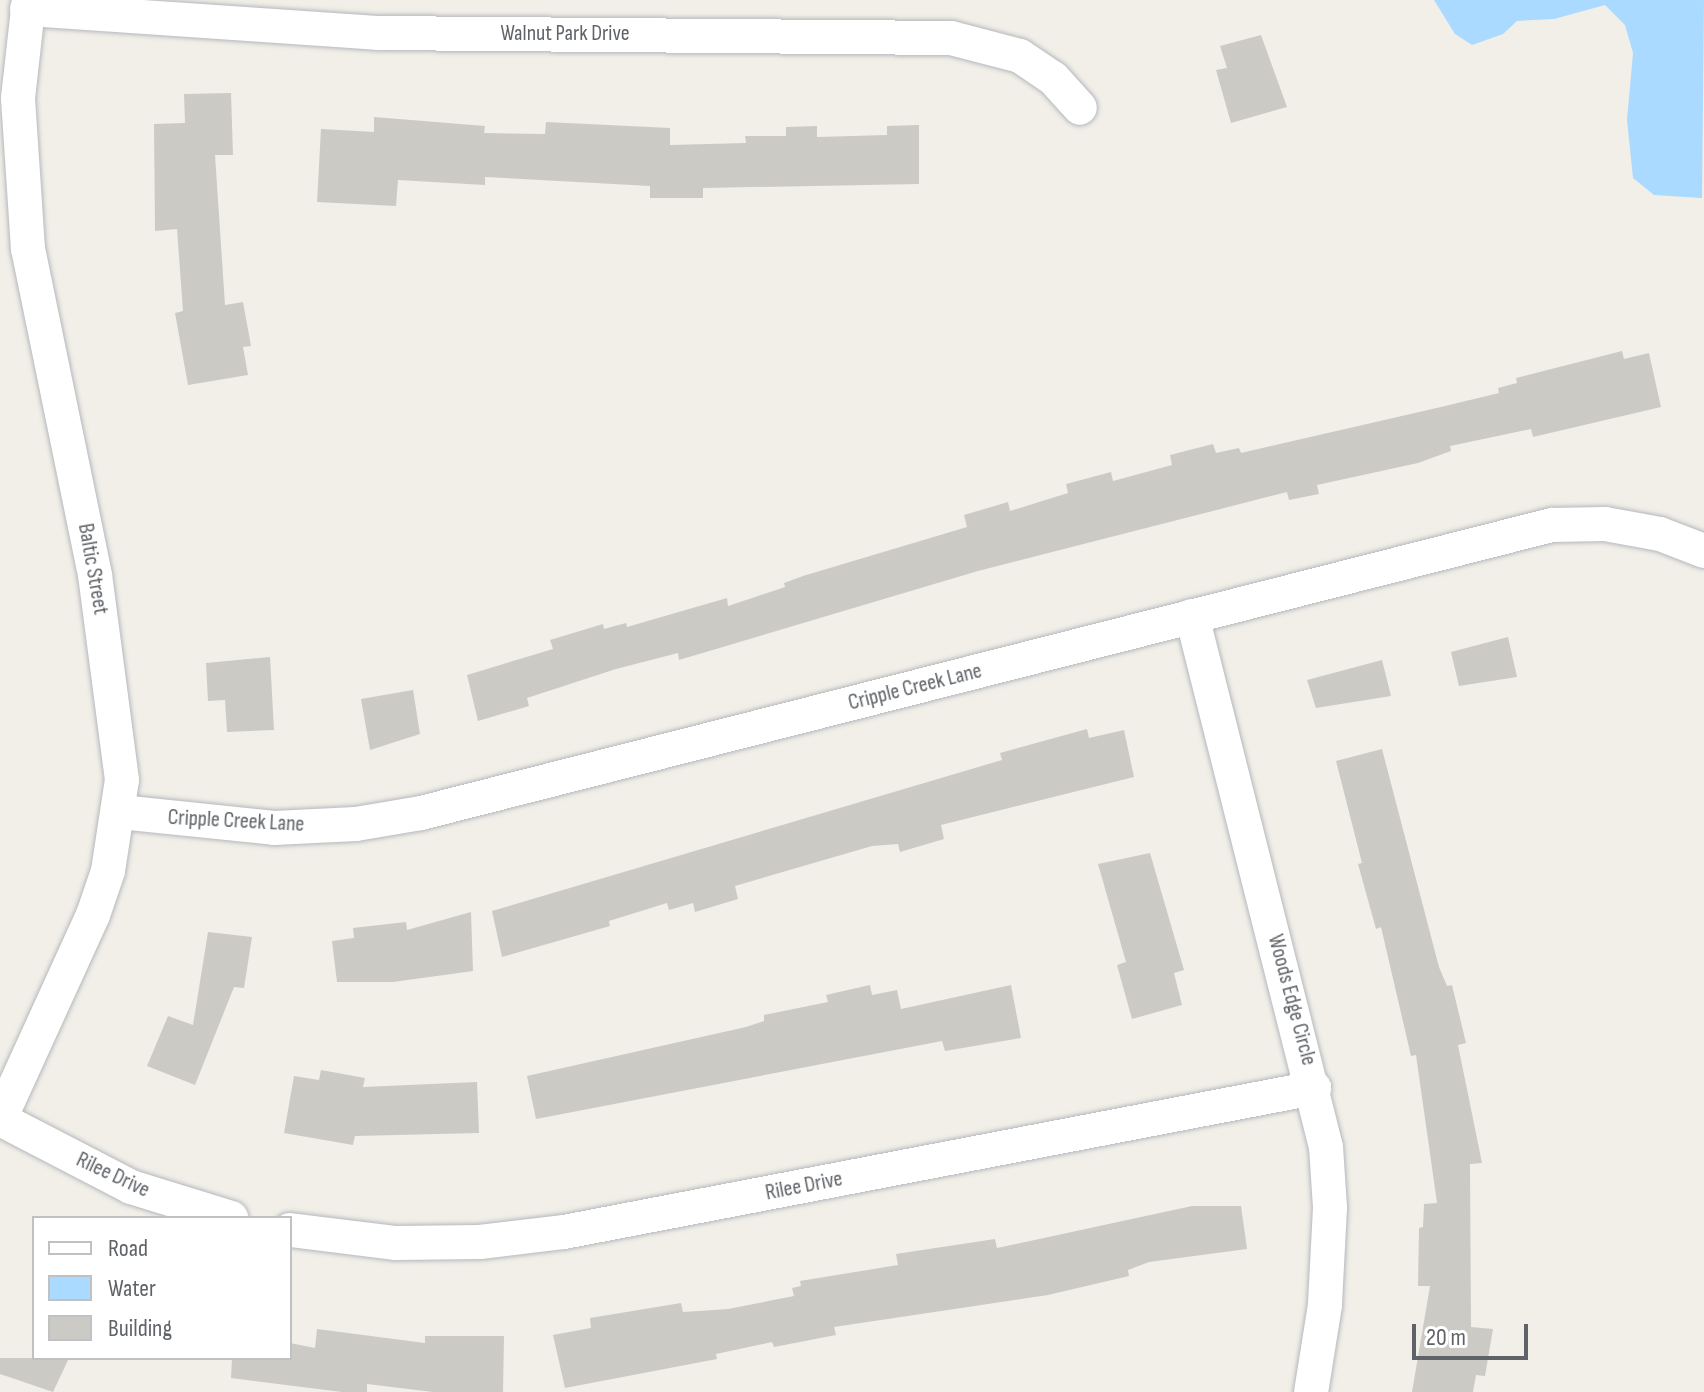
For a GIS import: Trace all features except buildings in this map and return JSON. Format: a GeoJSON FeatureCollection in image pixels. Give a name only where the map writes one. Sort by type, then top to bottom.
{"type":"FeatureCollection","features":[{"type":"Feature","properties":{"kind":"street","name":"Walnut Park Drive"},"geometry":{"type":"LineString","coordinates":[[28,4],[378,33],[951,38],[1020,56],[1053,78],[1080,108]]}},
{"type":"Feature","properties":{"kind":"street","name":"Baltic Street"},"geometry":{"type":"LineString","coordinates":[[0,1119],[93,915],[120,812],[119,736],[95,575],[28,249],[18,98],[28,4]]}},
{"type":"Feature","properties":{"kind":"street","name":"Cripple Creek Lane"},"geometry":{"type":"LineString","coordinates":[[120,812],[274,828],[356,824],[421,813],[1552,525],[1605,524],[1660,534],[1704,551]]}},
{"type":"Feature","properties":{"kind":"street","name":"Woods Edge Circle"},"geometry":{"type":"LineString","coordinates":[[1192,616],[1314,1088],[1330,1208],[1325,1305],[1311,1392]]}},
{"type":"Feature","properties":{"kind":"street","name":"Rilee Drive"},"geometry":{"type":"LineString","coordinates":[[292,1230],[396,1243],[480,1242],[564,1232],[1314,1088]]}},
{"type":"Feature","properties":{"kind":"street","name":"Rilee Drive"},"geometry":{"type":"LineString","coordinates":[[0,1119],[131,1187],[225,1216]]}},
{"type":"Feature","properties":{"kind":"water"},"geometry":{"type":"Polygon","coordinates":[[[1434,0],[1704,0],[1702,198],[1654,195],[1633,178],[1627,120],[1633,53],[1625,25],[1605,5],[1554,19],[1517,21],[1503,34],[1472,45],[1455,34],[1434,0]]]}}]}
